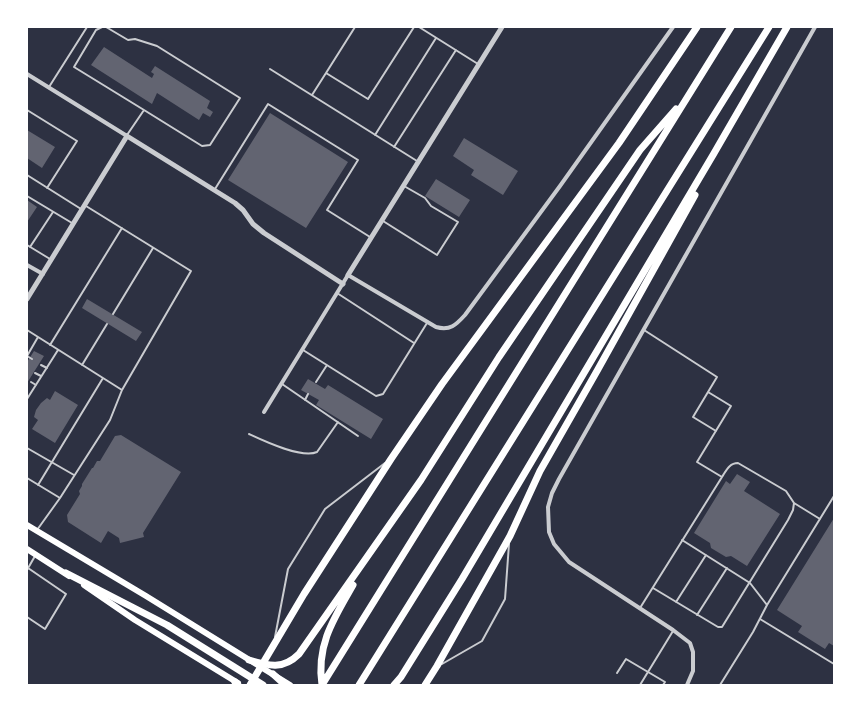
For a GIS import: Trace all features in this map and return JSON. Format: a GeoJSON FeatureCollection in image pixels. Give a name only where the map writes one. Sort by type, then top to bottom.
{"type":"FeatureCollection","features":[{"type":"Feature","properties":{"kind":"highway"},"geometry":{"type":"LineString","coordinates":[[250,685],[339,538],[391,459],[452,371],[619,143],[698,27]]}},
{"type":"Feature","properties":{"kind":"highway"},"geometry":{"type":"LineString","coordinates":[[322,685],[648,163],[688,95],[731,27]]}},
{"type":"Feature","properties":{"kind":"highway"},"geometry":{"type":"LineString","coordinates":[[359,685],[769,27]]}},
{"type":"Feature","properties":{"kind":"highway"},"geometry":{"type":"LineString","coordinates":[[397,685],[462,579],[787,27]]}},
{"type":"Feature","properties":{"kind":"highway"},"geometry":{"type":"LineString","coordinates":[[249,660],[267,665],[278,666],[288,663],[299,654],[421,480],[499,357],[636,156],[688,95]]}},
{"type":"Feature","properties":{"kind":"highway"},"geometry":{"type":"LineString","coordinates":[[425,685],[510,536],[540,471],[691,203],[713,155]]}},
{"type":"Feature","properties":{"kind":"highway"},"geometry":{"type":"LineString","coordinates":[[322,685],[322,650],[327,634],[369,555]]}},
{"type":"Feature","properties":{"kind":"highway"},"geometry":{"type":"LineString","coordinates":[[66,574],[167,625],[263,685]]}},
{"type":"Feature","properties":{"kind":"highway"},"geometry":{"type":"LineString","coordinates":[[273,674],[285,685]]}},
{"type":"Feature","properties":{"kind":"highway"},"geometry":{"type":"LineString","coordinates":[[394,685],[401,677]]}},
{"type":"Feature","properties":{"kind":"main road"},"geometry":{"type":"LineString","coordinates":[[27,525],[290,685]]}},
{"type":"Feature","properties":{"kind":"main road"},"geometry":{"type":"LineString","coordinates":[[27,549],[135,620],[238,684]]}},
{"type":"Feature","properties":{"kind":"street"},"geometry":{"type":"LineString","coordinates":[[264,412],[502,27]]}},
{"type":"Feature","properties":{"kind":"street"},"geometry":{"type":"LineString","coordinates":[[348,275],[427,323],[446,329],[456,326],[560,186],[673,27]]}},
{"type":"Feature","properties":{"kind":"street"},"geometry":{"type":"LineString","coordinates":[[687,685],[693,671],[693,652],[690,643],[673,630],[569,562],[554,544],[549,532],[548,507],[552,493],[559,479],[815,27]]}},
{"type":"Feature","properties":{"kind":"street"},"geometry":{"type":"LineString","coordinates":[[27,74],[235,203],[244,210],[253,224],[264,233],[343,284]]}},
{"type":"Feature","properties":{"kind":"street"},"geometry":{"type":"LineString","coordinates":[[27,299],[127,136]]}},
{"type":"Feature","properties":{"kind":"street"},"geometry":{"type":"LineString","coordinates":[[27,265],[43,274]]}},
{"type":"Feature","properties":{"kind":"lane"},"geometry":{"type":"LineString","coordinates":[[48,87],[87,27]]}},
{"type":"Feature","properties":{"kind":"lane"},"geometry":{"type":"LineString","coordinates":[[102,27],[96,30],[74,67],[202,146],[210,145],[240,98],[157,46],[135,39],[128,40],[106,27]]}},
{"type":"Feature","properties":{"kind":"lane"},"geometry":{"type":"LineString","coordinates":[[312,96],[355,27]]}},
{"type":"Feature","properties":{"kind":"lane"},"geometry":{"type":"LineString","coordinates":[[326,73],[368,99],[414,27]]}},
{"type":"Feature","properties":{"kind":"lane"},"geometry":{"type":"LineString","coordinates":[[419,27],[479,64]]}},
{"type":"Feature","properties":{"kind":"lane"},"geometry":{"type":"LineString","coordinates":[[374,135],[436,38]]}},
{"type":"Feature","properties":{"kind":"lane"},"geometry":{"type":"LineString","coordinates":[[394,147],[456,50]]}},
{"type":"Feature","properties":{"kind":"lane"},"geometry":{"type":"LineString","coordinates":[[270,69],[418,162]]}},
{"type":"Feature","properties":{"kind":"lane"},"geometry":{"type":"LineString","coordinates":[[214,190],[268,104],[358,160],[327,210],[372,238]]}},
{"type":"Feature","properties":{"kind":"lane"},"geometry":{"type":"LineString","coordinates":[[27,110],[77,141],[47,188]]}},
{"type":"Feature","properties":{"kind":"lane"},"geometry":{"type":"LineString","coordinates":[[127,136],[144,110]]}},
{"type":"Feature","properties":{"kind":"lane"},"geometry":{"type":"LineString","coordinates":[[27,175],[47,188],[122,228],[191,271],[122,390],[110,420],[60,498],[36,531]]}},
{"type":"Feature","properties":{"kind":"lane"},"geometry":{"type":"LineString","coordinates":[[382,221],[437,255],[458,222],[431,206],[425,198],[403,186]]}},
{"type":"Feature","properties":{"kind":"lane"},"geometry":{"type":"LineString","coordinates":[[27,196],[73,224]]}},
{"type":"Feature","properties":{"kind":"lane"},"geometry":{"type":"LineString","coordinates":[[30,247],[53,212]]}},
{"type":"Feature","properties":{"kind":"lane"},"geometry":{"type":"LineString","coordinates":[[50,345],[122,228]]}},
{"type":"Feature","properties":{"kind":"lane"},"geometry":{"type":"LineString","coordinates":[[27,245],[52,260]]}},
{"type":"Feature","properties":{"kind":"lane"},"geometry":{"type":"LineString","coordinates":[[113,314],[153,248]]}},
{"type":"Feature","properties":{"kind":"lane"},"geometry":{"type":"LineString","coordinates":[[337,292],[414,343]]}},
{"type":"Feature","properties":{"kind":"lane"},"geometry":{"type":"LineString","coordinates":[[302,349],[376,396],[383,394],[427,323]]}},
{"type":"Feature","properties":{"kind":"lane"},"geometry":{"type":"LineString","coordinates":[[82,365],[107,324]]}},
{"type":"Feature","properties":{"kind":"lane"},"geometry":{"type":"LineString","coordinates":[[27,330],[122,390]]}},
{"type":"Feature","properties":{"kind":"lane"},"geometry":{"type":"LineString","coordinates":[[643,330],[717,377],[693,417],[716,431]]}},
{"type":"Feature","properties":{"kind":"lane"},"geometry":{"type":"LineString","coordinates":[[32,359],[27,356],[38,338]]}},
{"type":"Feature","properties":{"kind":"lane"},"geometry":{"type":"LineString","coordinates":[[27,399],[58,350]]}},
{"type":"Feature","properties":{"kind":"lane"},"geometry":{"type":"LineString","coordinates":[[41,365],[47,368]]}},
{"type":"Feature","properties":{"kind":"lane"},"geometry":{"type":"LineString","coordinates":[[316,382],[327,365]]}},
{"type":"Feature","properties":{"kind":"lane"},"geometry":{"type":"LineString","coordinates":[[35,373],[41,376]]}},
{"type":"Feature","properties":{"kind":"lane"},"geometry":{"type":"LineString","coordinates":[[38,485],[103,378]]}},
{"type":"Feature","properties":{"kind":"lane"},"geometry":{"type":"LineString","coordinates":[[31,382],[36,385]]}},
{"type":"Feature","properties":{"kind":"lane"},"geometry":{"type":"LineString","coordinates":[[281,383],[358,436]]}},
{"type":"Feature","properties":{"kind":"lane"},"geometry":{"type":"LineString","coordinates":[[708,392],[731,406],[697,462],[722,477]]}},
{"type":"Feature","properties":{"kind":"lane"},"geometry":{"type":"LineString","coordinates":[[305,400],[308,394]]}},
{"type":"Feature","properties":{"kind":"lane"},"geometry":{"type":"LineString","coordinates":[[249,434],[278,447],[312,454],[317,452],[338,422]]}},
{"type":"Feature","properties":{"kind":"lane"},"geometry":{"type":"LineString","coordinates":[[27,448],[74,475]]}},
{"type":"Feature","properties":{"kind":"lane"},"geometry":{"type":"LineString","coordinates":[[274,644],[288,570],[325,509],[391,459]]}},
{"type":"Feature","properties":{"kind":"lane"},"geometry":{"type":"LineString","coordinates":[[640,609],[730,465],[738,463],[786,491],[794,503],[820,518]]}},
{"type":"Feature","properties":{"kind":"lane"},"geometry":{"type":"LineString","coordinates":[[27,478],[60,498]]}},
{"type":"Feature","properties":{"kind":"lane"},"geometry":{"type":"LineString","coordinates":[[720,685],[834,496]]}},
{"type":"Feature","properties":{"kind":"lane"},"geometry":{"type":"LineString","coordinates":[[653,588],[718,627],[722,627],[788,520],[793,510],[794,503]]}},
{"type":"Feature","properties":{"kind":"lane"},"geometry":{"type":"LineString","coordinates":[[437,666],[482,641],[486,635],[506,599],[510,536]]}},
{"type":"Feature","properties":{"kind":"lane"},"geometry":{"type":"LineString","coordinates":[[682,540],[750,583],[767,605]]}},
{"type":"Feature","properties":{"kind":"lane"},"geometry":{"type":"LineString","coordinates":[[27,617],[45,629],[66,594],[27,569],[36,555]]}},
{"type":"Feature","properties":{"kind":"lane"},"geometry":{"type":"LineString","coordinates":[[676,602],[706,555]]}},
{"type":"Feature","properties":{"kind":"lane"},"geometry":{"type":"LineString","coordinates":[[698,615],[727,568]]}},
{"type":"Feature","properties":{"kind":"lane"},"geometry":{"type":"LineString","coordinates":[[760,619],[834,664]]}},
{"type":"Feature","properties":{"kind":"lane"},"geometry":{"type":"LineString","coordinates":[[640,685],[673,630]]}},
{"type":"Feature","properties":{"kind":"lane"},"geometry":{"type":"LineString","coordinates":[[617,673],[626,659],[664,682],[663,685]]}},
{"type":"Feature","properties":{"kind":"building"},"geometry":{"type":"Polygon","coordinates":[[[104,47],[152,78],[154,74],[151,72],[155,66],[210,101],[207,108],[213,112],[210,117],[203,113],[199,120],[157,93],[152,104],[91,65],[104,47]]]}},
{"type":"Feature","properties":{"kind":"building"},"geometry":{"type":"Polygon","coordinates":[[[270,113],[348,162],[306,228],[228,180],[270,113]]]}},
{"type":"Feature","properties":{"kind":"building"},"geometry":{"type":"Polygon","coordinates":[[[27,130],[55,147],[42,168],[27,158],[27,130]]]}},
{"type":"Feature","properties":{"kind":"building"},"geometry":{"type":"Polygon","coordinates":[[[464,138],[518,171],[503,195],[471,175],[474,170],[453,156],[464,138]]]}},
{"type":"Feature","properties":{"kind":"building"},"geometry":{"type":"Polygon","coordinates":[[[436,179],[470,200],[459,217],[425,196],[436,179]]]}},
{"type":"Feature","properties":{"kind":"building"},"geometry":{"type":"Polygon","coordinates":[[[27,200],[37,207],[27,222],[27,200]]]}},
{"type":"Feature","properties":{"kind":"building"},"geometry":{"type":"Polygon","coordinates":[[[87,299],[142,332],[136,341],[82,308],[87,299]]]}},
{"type":"Feature","properties":{"kind":"building"},"geometry":{"type":"Polygon","coordinates":[[[34,351],[44,356],[27,383],[27,362],[34,351]]]}},
{"type":"Feature","properties":{"kind":"building"},"geometry":{"type":"Polygon","coordinates":[[[308,379],[325,389],[328,385],[383,419],[371,439],[316,405],[319,400],[301,390],[308,379]]]}},
{"type":"Feature","properties":{"kind":"building"},"geometry":{"type":"Polygon","coordinates":[[[55,391],[78,405],[55,443],[32,429],[38,420],[34,417],[36,410],[47,398],[50,400],[55,391]]]}},
{"type":"Feature","properties":{"kind":"building"},"geometry":{"type":"Polygon","coordinates":[[[121,435],[181,472],[143,533],[144,537],[120,543],[119,538],[108,531],[101,543],[68,522],[67,515],[80,494],[79,491],[82,484],[92,468],[97,461],[100,461],[115,436],[121,435]]]}},
{"type":"Feature","properties":{"kind":"building"},"geometry":{"type":"Polygon","coordinates":[[[737,474],[750,482],[744,491],[780,514],[747,566],[731,556],[726,557],[711,548],[710,543],[694,533],[726,481],[730,484],[737,474]]]}},
{"type":"Feature","properties":{"kind":"building"},"geometry":{"type":"Polygon","coordinates":[[[834,518],[834,646],[829,643],[825,649],[798,632],[802,626],[777,610],[834,518]]]}}]}
